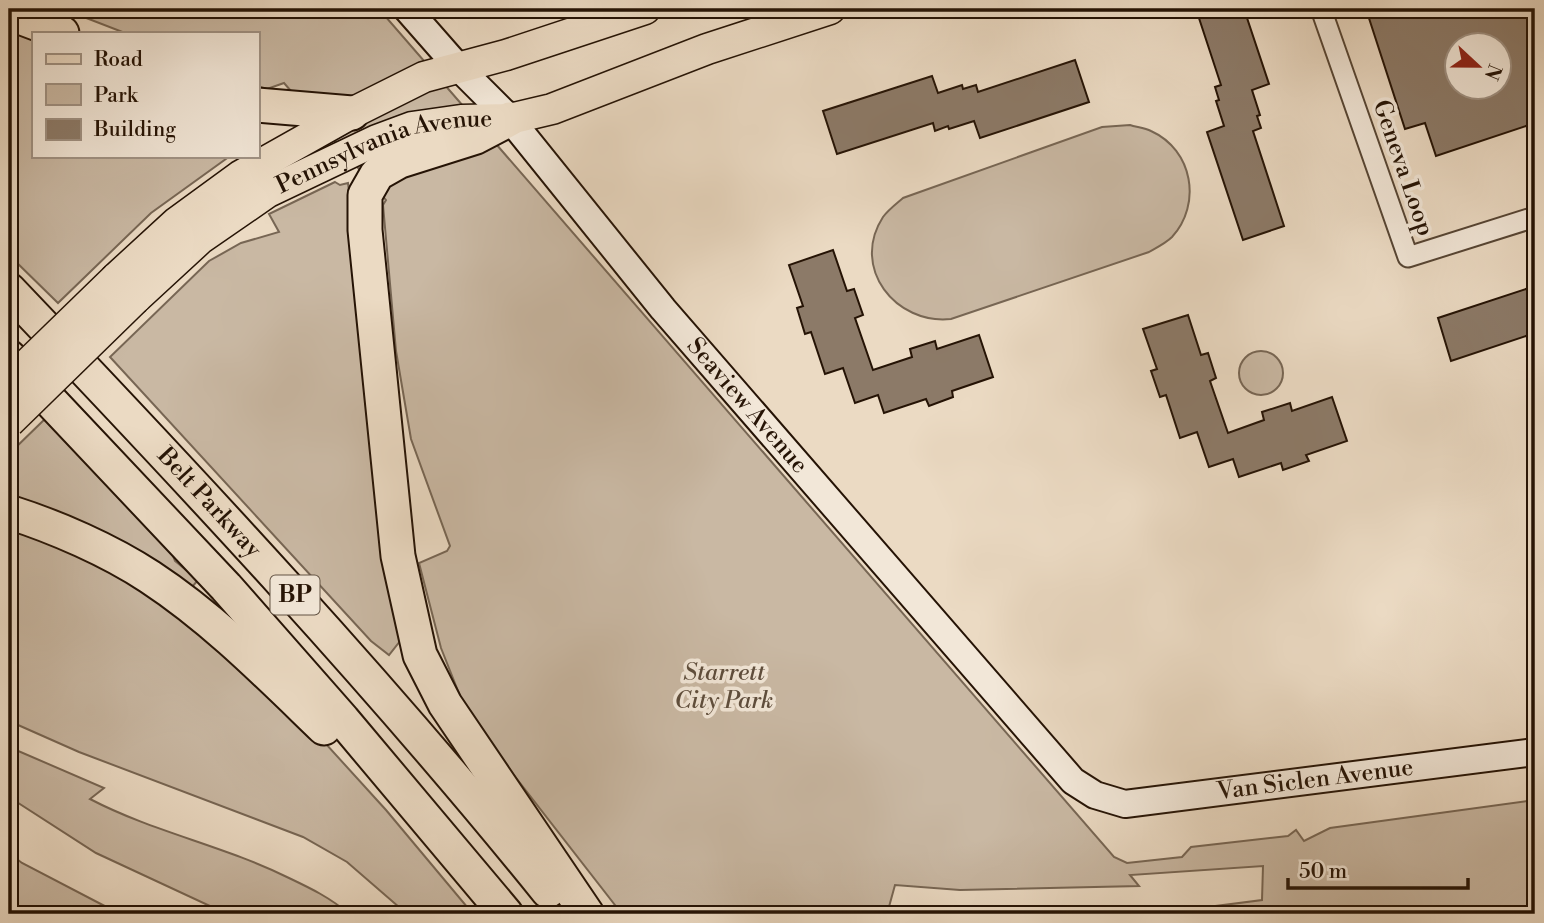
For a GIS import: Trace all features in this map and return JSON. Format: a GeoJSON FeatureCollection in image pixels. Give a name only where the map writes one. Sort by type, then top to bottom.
{"type":"FeatureCollection","features":[{"type":"Feature","properties":{"kind":"highway"},"geometry":{"type":"LineString","coordinates":[[9,13],[59,32]]}},
{"type":"Feature","properties":{"kind":"highway"},"geometry":{"type":"LineString","coordinates":[[259,105],[352,113]]}},
{"type":"Feature","properties":{"kind":"highway"},"geometry":{"type":"LineString","coordinates":[[510,119],[476,137],[400,161],[377,174],[365,195],[365,230],[398,556],[420,655],[445,704],[587,914]]}},
{"type":"Feature","properties":{"kind":"highway","name":"Belt Parkway"},"geometry":{"type":"LineString","coordinates":[[9,290],[275,572],[438,758],[567,914]]}},
{"type":"Feature","properties":{"kind":"highway","name":"Belt Parkway"},"geometry":{"type":"LineString","coordinates":[[9,357],[226,587],[352,730],[506,914]]}},
{"type":"Feature","properties":{"kind":"highway"},"geometry":{"type":"LineString","coordinates":[[9,512],[80,540],[149,576],[207,619],[359,762],[487,914]]}},
{"type":"Feature","properties":{"kind":"main road","name":"Pennsylvania Avenue"},"geometry":{"type":"LineString","coordinates":[[9,422],[125,288],[177,222],[240,176],[352,113],[424,77],[506,55],[645,9]]}},
{"type":"Feature","properties":{"kind":"main road","name":"Pennsylvania Avenue"},"geometry":{"type":"LineString","coordinates":[[9,382],[125,288],[268,192],[377,140],[412,127],[461,120],[510,119],[552,109],[707,50],[830,9]]}},
{"type":"Feature","properties":{"kind":"street","name":"Seaview Avenue"},"geometry":{"type":"LineString","coordinates":[[407,9],[457,66],[510,119],[663,309],[1073,780],[1095,795]]}},
{"type":"Feature","properties":{"kind":"street","name":"Geneva Loop"},"geometry":{"type":"LineString","coordinates":[[1321,9],[1408,257],[1535,217]]}},
{"type":"Feature","properties":{"kind":"street","name":"Van Siclen Avenue"},"geometry":{"type":"LineString","coordinates":[[1095,795],[1125,804],[1535,752]]}},
{"type":"Feature","properties":{"kind":"green space","name":"Starrett City Park"},"geometry":{"type":"Polygon","coordinates":[[[63,9],[379,9],[1114,857],[1127,863],[1182,857],[1191,847],[1288,836],[1296,830],[1304,841],[1330,828],[1535,800],[1535,914],[1153,914],[1262,900],[1263,866],[1130,875],[1139,886],[960,890],[895,885],[887,914],[622,914],[506,765],[464,706],[441,648],[419,563],[447,551],[450,546],[411,439],[396,351],[383,205],[386,200],[284,83],[267,89],[259,87],[259,32],[122,32],[63,9]]]}},
{"type":"Feature","properties":{"kind":"green space"},"geometry":{"type":"Polygon","coordinates":[[[9,26],[32,35],[32,158],[227,158],[151,213],[58,303],[9,255],[9,26]]]}},
{"type":"Feature","properties":{"kind":"green space"},"geometry":{"type":"Polygon","coordinates":[[[1130,125],[1149,130],[1165,140],[1184,164],[1190,194],[1187,209],[1181,224],[1164,243],[1149,252],[951,319],[931,318],[913,313],[897,303],[884,289],[876,273],[872,255],[874,236],[883,217],[903,198],[1102,127],[1130,125]]]}},
{"type":"Feature","properties":{"kind":"green space"},"geometry":{"type":"Polygon","coordinates":[[[335,182],[340,185],[348,183],[388,546],[404,636],[389,655],[371,641],[110,357],[209,261],[241,243],[279,232],[269,214],[335,182]]]}},
{"type":"Feature","properties":{"kind":"green space"},"geometry":{"type":"Polygon","coordinates":[[[1261,351],[1270,352],[1277,357],[1282,364],[1282,382],[1277,389],[1270,394],[1261,395],[1252,394],[1245,389],[1240,382],[1239,373],[1240,364],[1245,357],[1252,352],[1261,351]]]}},
{"type":"Feature","properties":{"kind":"green space"},"geometry":{"type":"Polygon","coordinates":[[[48,416],[170,548],[175,561],[198,580],[192,587],[15,500],[16,491],[9,485],[9,454],[48,416]]]}},
{"type":"Feature","properties":{"kind":"green space"},"geometry":{"type":"Polygon","coordinates":[[[9,528],[129,572],[296,711],[386,810],[473,914],[407,914],[347,862],[303,837],[79,752],[9,721],[9,528]]]}},
{"type":"Feature","properties":{"kind":"green space"},"geometry":{"type":"Polygon","coordinates":[[[9,747],[104,788],[90,799],[114,811],[265,867],[320,894],[349,914],[227,914],[96,853],[9,797],[9,747]]]}},
{"type":"Feature","properties":{"kind":"green space"},"geometry":{"type":"Polygon","coordinates":[[[9,853],[22,863],[120,914],[9,914],[9,853]]]}},
{"type":"Feature","properties":{"kind":"building"},"geometry":{"type":"Polygon","coordinates":[[[1196,9],[1244,9],[1269,84],[1252,90],[1261,128],[1253,131],[1284,226],[1243,240],[1207,132],[1224,126],[1216,101],[1219,100],[1215,87],[1221,85],[1196,9]]]}},
{"type":"Feature","properties":{"kind":"building"},"geometry":{"type":"Polygon","coordinates":[[[1366,9],[1535,9],[1535,123],[1436,156],[1425,123],[1405,129],[1366,9]]]}},
{"type":"Feature","properties":{"kind":"building"},"geometry":{"type":"Polygon","coordinates":[[[1075,60],[1089,102],[980,138],[974,121],[935,131],[933,123],[837,154],[823,111],[932,76],[938,93],[962,85],[963,89],[976,85],[978,92],[1075,60]]]}},
{"type":"Feature","properties":{"kind":"building"},"geometry":{"type":"Polygon","coordinates":[[[833,250],[847,291],[854,289],[863,315],[855,318],[873,370],[912,357],[910,349],[935,341],[937,349],[979,335],[993,377],[952,391],[953,397],[929,406],[926,399],[884,413],[878,395],[855,403],[843,368],[825,374],[811,332],[805,334],[797,308],[803,306],[789,265],[833,250]]]}},
{"type":"Feature","properties":{"kind":"building"},"geometry":{"type":"Polygon","coordinates":[[[1535,286],[1535,333],[1451,361],[1438,318],[1535,286]]]}},
{"type":"Feature","properties":{"kind":"building"},"geometry":{"type":"Polygon","coordinates":[[[1188,315],[1201,355],[1208,353],[1216,378],[1210,381],[1228,433],[1264,420],[1262,412],[1290,403],[1292,411],[1332,397],[1347,441],[1306,455],[1309,461],[1283,470],[1281,463],[1239,477],[1233,459],[1209,467],[1197,432],[1180,438],[1166,395],[1160,397],[1151,371],[1157,369],[1143,329],[1188,315]]]}}]}
